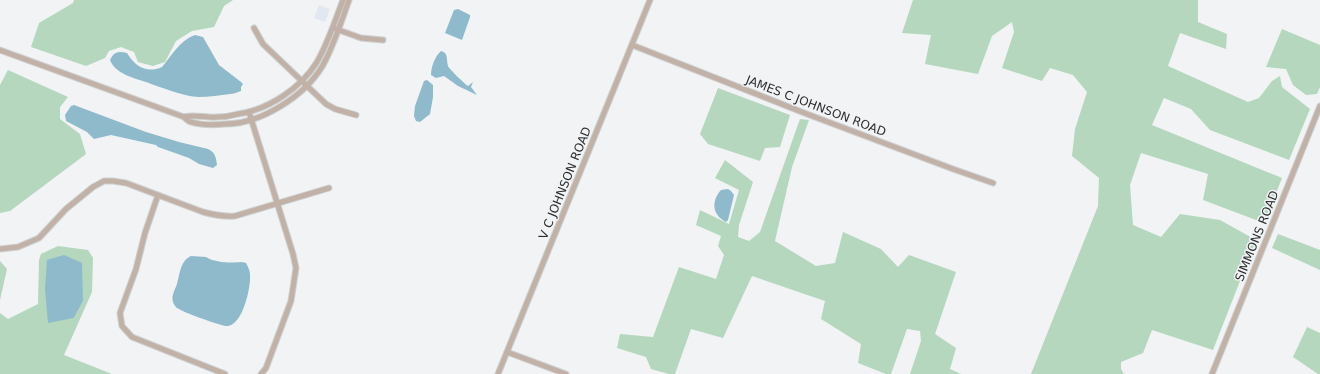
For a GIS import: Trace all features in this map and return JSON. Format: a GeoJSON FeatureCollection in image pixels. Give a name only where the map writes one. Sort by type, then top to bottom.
{"type":"FeatureCollection","features":[{"type":"Feature","properties":{"kind":"street"},"geometry":{"type":"LineString","coordinates":[[184,117],[191,115],[216,117],[249,112],[272,103],[283,96],[301,80],[316,62],[343,0]]}},
{"type":"Feature","properties":{"kind":"street"},"geometry":{"type":"LineString","coordinates":[[0,50],[184,117],[191,122],[229,124],[252,119],[269,113],[288,102],[306,85],[322,66],[331,49],[349,0]]}},
{"type":"Feature","properties":{"kind":"street","name":"V C JOHNSON ROAD"},"geometry":{"type":"LineString","coordinates":[[498,374],[650,0]]}},
{"type":"Feature","properties":{"kind":"street"},"geometry":{"type":"LineString","coordinates":[[254,28],[263,44],[326,104],[335,109],[356,115]]}},
{"type":"Feature","properties":{"kind":"street"},"geometry":{"type":"LineString","coordinates":[[332,28],[361,38],[383,40]]}},
{"type":"Feature","properties":{"kind":"street","name":"JAMES C JOHNSON ROAD"},"geometry":{"type":"LineString","coordinates":[[632,45],[807,114],[993,183]]}},
{"type":"Feature","properties":{"kind":"street","name":"SIMMONS ROAD"},"geometry":{"type":"LineString","coordinates":[[1212,374],[1320,106]]}},
{"type":"Feature","properties":{"kind":"street"},"geometry":{"type":"LineString","coordinates":[[249,112],[296,268],[291,301],[266,368],[261,374]]}},
{"type":"Feature","properties":{"kind":"street"},"geometry":{"type":"LineString","coordinates":[[0,249],[18,247],[39,238],[66,209],[93,187],[104,181],[126,183],[216,216],[235,216],[330,188]]}},
{"type":"Feature","properties":{"kind":"street"},"geometry":{"type":"LineString","coordinates":[[158,195],[142,243],[136,269],[120,313],[122,326],[132,337],[225,374]]}},
{"type":"Feature","properties":{"kind":"street"},"geometry":{"type":"LineString","coordinates":[[116,329],[122,326]]}},
{"type":"Feature","properties":{"kind":"street"},"geometry":{"type":"LineString","coordinates":[[508,352],[566,374]]}},
{"type":"Feature","properties":{"kind":"shaded area"},"geometry":{"type":"Polygon","coordinates":[[[319,5],[330,9],[325,22],[314,18],[319,5]]]}},
{"type":"Feature","properties":{"kind":"green space"},"geometry":{"type":"Polygon","coordinates":[[[74,0],[233,0],[224,6],[214,27],[192,31],[176,41],[165,62],[153,66],[138,62],[134,52],[121,47],[109,51],[105,58],[86,66],[31,47],[39,23],[73,3],[74,0]]]}},
{"type":"Feature","properties":{"kind":"green space"},"geometry":{"type":"Polygon","coordinates":[[[913,0],[1198,0],[1198,22],[1227,34],[1226,49],[1180,33],[1168,66],[1248,102],[1259,98],[1272,81],[1280,76],[1282,87],[1310,109],[1289,160],[1210,130],[1191,109],[1164,98],[1152,125],[1282,178],[1264,223],[1203,200],[1208,174],[1141,153],[1130,185],[1133,225],[1161,237],[1180,214],[1220,220],[1256,240],[1213,350],[1152,330],[1143,353],[1121,362],[1121,369],[1124,374],[1031,374],[1098,206],[1099,178],[1072,156],[1075,129],[1087,92],[1073,75],[1050,68],[1042,81],[1002,68],[1014,32],[1012,22],[992,36],[978,74],[925,64],[931,35],[902,33],[913,0]]]}},
{"type":"Feature","properties":{"kind":"green space"},"geometry":{"type":"Polygon","coordinates":[[[1282,29],[1320,45],[1320,87],[1317,94],[1306,95],[1293,85],[1286,69],[1266,67],[1282,29]]]}},
{"type":"Feature","properties":{"kind":"green space"},"geometry":{"type":"Polygon","coordinates":[[[8,70],[68,97],[60,107],[60,119],[80,134],[86,154],[10,211],[0,213],[0,85],[8,70]]]}},
{"type":"Feature","properties":{"kind":"green space"},"geometry":{"type":"Polygon","coordinates":[[[718,88],[790,115],[780,147],[765,148],[760,161],[708,144],[700,134],[718,88]]]}},
{"type":"Feature","properties":{"kind":"green space"},"geometry":{"type":"Polygon","coordinates":[[[800,119],[809,120],[792,167],[775,241],[816,266],[835,263],[843,232],[881,249],[898,267],[909,255],[956,272],[935,334],[956,348],[950,369],[961,374],[910,374],[921,341],[920,331],[907,329],[891,374],[886,374],[858,363],[861,344],[821,319],[825,301],[752,276],[723,338],[691,329],[675,374],[669,374],[651,369],[646,357],[617,348],[620,334],[653,337],[679,267],[716,279],[724,255],[718,246],[721,236],[696,225],[700,210],[729,224],[739,190],[715,178],[725,160],[753,182],[739,225],[738,237],[749,241],[760,232],[800,119]]]}},
{"type":"Feature","properties":{"kind":"green space"},"geometry":{"type":"Polygon","coordinates":[[[1278,234],[1320,250],[1320,270],[1272,248],[1278,234]]]}},
{"type":"Feature","properties":{"kind":"green space"},"geometry":{"type":"Polygon","coordinates":[[[58,246],[88,250],[93,258],[92,292],[64,355],[112,374],[0,374],[0,313],[8,319],[38,304],[39,260],[41,254],[58,246]],[[83,301],[48,322],[74,318],[83,301]]]}},
{"type":"Feature","properties":{"kind":"green space"},"geometry":{"type":"Polygon","coordinates":[[[0,261],[7,269],[0,300],[0,261]]]}},
{"type":"Feature","properties":{"kind":"green space"},"geometry":{"type":"Polygon","coordinates":[[[1307,327],[1320,333],[1320,374],[1293,357],[1307,327]]]}},
{"type":"Feature","properties":{"kind":"water"},"geometry":{"type":"Polygon","coordinates":[[[458,9],[470,15],[462,40],[445,33],[454,10],[458,9]]]}},
{"type":"Feature","properties":{"kind":"water"},"geometry":{"type":"Polygon","coordinates":[[[195,35],[203,37],[219,65],[243,84],[241,91],[231,94],[203,97],[182,94],[136,79],[123,73],[117,70],[110,60],[113,55],[117,53],[127,53],[137,65],[142,68],[151,70],[156,69],[162,67],[185,40],[195,35]]]}},
{"type":"Feature","properties":{"kind":"water"},"geometry":{"type":"Polygon","coordinates":[[[441,51],[445,53],[448,66],[457,76],[468,86],[473,82],[471,87],[477,95],[458,86],[444,76],[436,78],[431,75],[434,62],[441,51]]]}},
{"type":"Feature","properties":{"kind":"water"},"geometry":{"type":"Polygon","coordinates":[[[427,80],[433,85],[433,97],[430,114],[420,122],[416,121],[414,116],[415,106],[424,81],[427,80]]]}},
{"type":"Feature","properties":{"kind":"water"},"geometry":{"type":"Polygon","coordinates":[[[74,105],[146,132],[208,149],[215,155],[217,165],[213,168],[199,164],[189,158],[156,145],[111,135],[94,139],[87,132],[66,121],[65,115],[71,106],[74,105]]]}},
{"type":"Feature","properties":{"kind":"water"},"geometry":{"type":"Polygon","coordinates":[[[728,189],[734,195],[728,220],[726,222],[718,216],[714,208],[714,203],[721,190],[728,189]]]}},
{"type":"Feature","properties":{"kind":"water"},"geometry":{"type":"Polygon","coordinates":[[[64,255],[82,263],[83,301],[74,318],[48,323],[45,289],[47,260],[64,255]]]}},
{"type":"Feature","properties":{"kind":"water"},"geometry":{"type":"Polygon","coordinates":[[[191,256],[206,257],[224,262],[246,263],[250,275],[249,288],[242,312],[233,324],[225,326],[211,322],[182,311],[177,308],[173,302],[173,295],[181,268],[187,258],[191,256]]]}}]}
